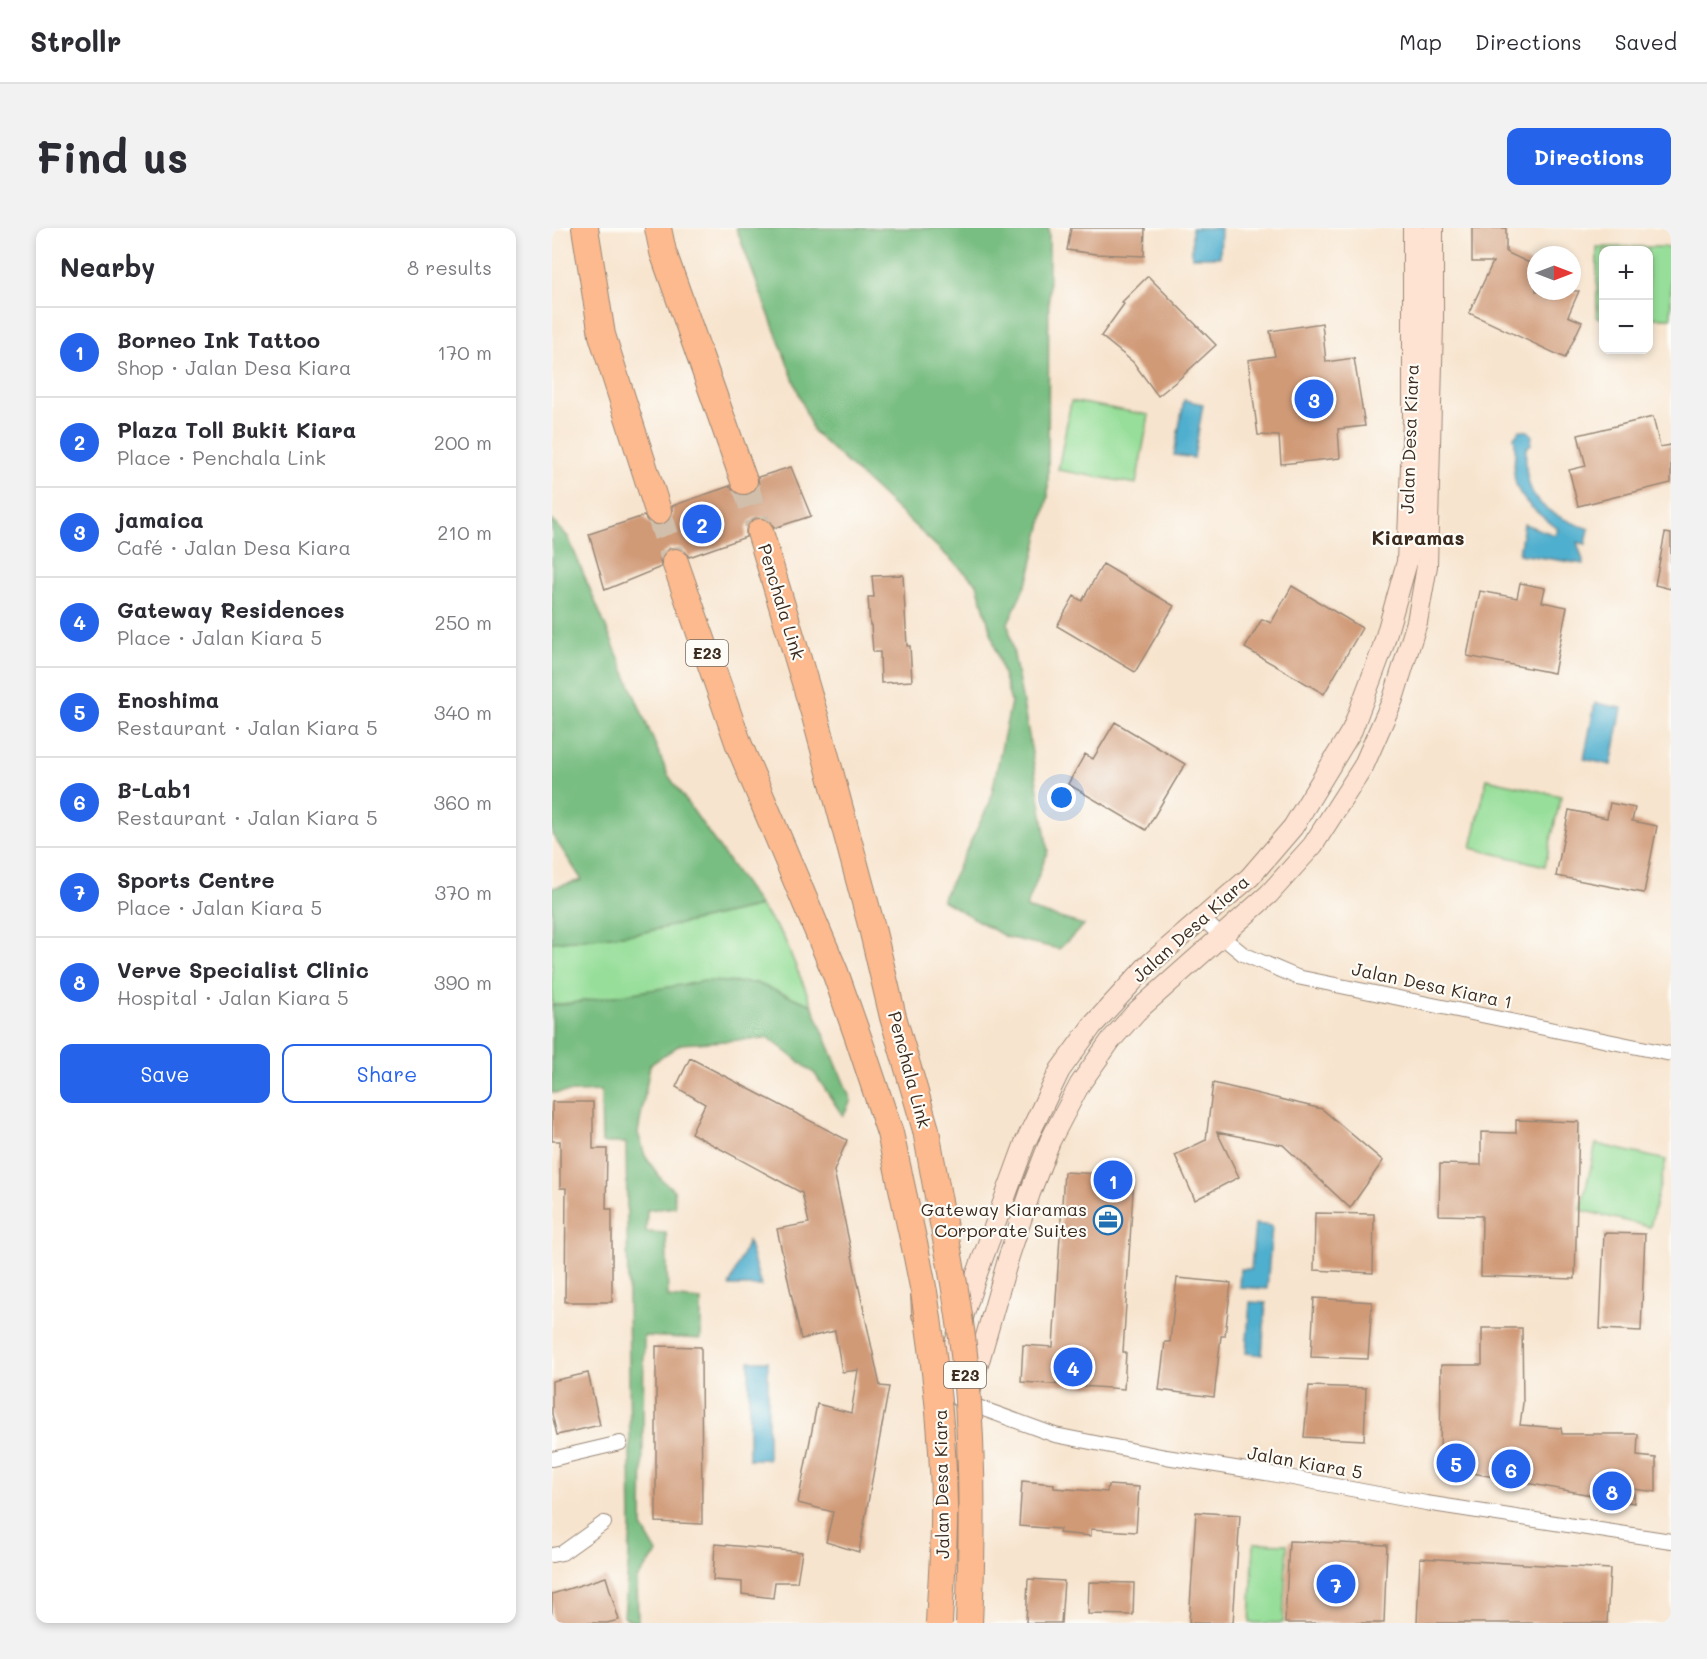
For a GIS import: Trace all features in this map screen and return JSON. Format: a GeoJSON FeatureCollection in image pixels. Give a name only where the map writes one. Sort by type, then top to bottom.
{"type":"FeatureCollection","features":[{"type":"Feature","properties":{"kind":"highway"},"geometry":{"type":"LineString","coordinates":[[585,228],[602,335],[658,511]]}},
{"type":"Feature","properties":{"kind":"highway"},"geometry":{"type":"LineString","coordinates":[[658,228],[663,252],[744,481]]}},
{"type":"Feature","properties":{"kind":"highway","name":"Penchala Link"},"geometry":{"type":"LineString","coordinates":[[760,532],[815,716],[872,928],[893,1017],[926,1130],[957,1303],[964,1363],[970,1450],[972,1550],[969,1623]]}},
{"type":"Feature","properties":{"kind":"highway","name":"Penchala Link"},"geometry":{"type":"LineString","coordinates":[[675,562],[739,745],[835,972],[858,1037],[890,1133],[924,1292]]}},
{"type":"Feature","properties":{"kind":"highway"},"geometry":{"type":"LineString","coordinates":[[924,1292],[931,1407],[932,1522],[927,1623]]}},
{"type":"Feature","properties":{"kind":"highway"},"geometry":{"type":"LineString","coordinates":[[924,1292],[935,1360],[943,1463],[944,1505],[939,1623]]}},
{"type":"Feature","properties":{"kind":"main road","name":"Jalan Desa Kiara"},"geometry":{"type":"LineString","coordinates":[[945,1623],[938,1436],[940,1390],[975,1279],[1025,1143],[1060,1070],[1107,1008],[1147,966],[1250,877],[1293,827],[1352,730],[1382,650],[1407,562],[1413,418],[1413,228]]}},
{"type":"Feature","properties":{"kind":"main road","name":"Jalan Desa Kiara"},"geometry":{"type":"LineString","coordinates":[[963,1623],[966,1403],[1009,1256],[1050,1141],[1080,1084],[1111,1040],[1137,1011],[1269,894],[1313,845],[1363,766],[1393,699],[1417,622],[1427,566],[1433,228]]}},
{"type":"Feature","properties":{"kind":"street","name":"Jalan Desa Kiara 1"},"geometry":{"type":"LineString","coordinates":[[1202,918],[1243,954],[1297,977],[1671,1054]]}},
{"type":"Feature","properties":{"kind":"street","name":"Jalan Kiara 5"},"geometry":{"type":"LineString","coordinates":[[940,1390],[966,1403],[1055,1436],[1426,1503],[1671,1541]]}},
{"type":"Feature","properties":{"kind":"street"},"geometry":{"type":"LineString","coordinates":[[552,1459],[620,1443]]}},
{"type":"Feature","properties":{"kind":"street"},"geometry":{"type":"LineString","coordinates":[[552,1555],[562,1553],[604,1523]]}},
{"type":"Feature","properties":{"kind":"green space"},"geometry":{"type":"Polygon","coordinates":[[[736,228],[1049,228],[1048,497],[1029,577],[1008,623],[1048,851],[1026,908],[1084,925],[1059,949],[1006,937],[942,900],[990,802],[1011,702],[977,584],[813,431],[736,228]]]}},
{"type":"Feature","properties":{"kind":"green space"},"geometry":{"type":"Polygon","coordinates":[[[1597,247],[1599,247],[1599,318],[1597,318],[1597,247]]]}},
{"type":"Feature","properties":{"kind":"green space"},"geometry":{"type":"Polygon","coordinates":[[[1653,247],[1671,247],[1671,318],[1653,318],[1653,247]]]}},
{"type":"Feature","properties":{"kind":"green space"},"geometry":{"type":"Polygon","coordinates":[[[1071,401],[1149,415],[1136,484],[1058,470],[1071,401]]]}},
{"type":"Feature","properties":{"kind":"green space"},"geometry":{"type":"Polygon","coordinates":[[[552,520],[568,537],[668,775],[760,906],[640,933],[552,942],[552,888],[582,880],[552,834],[552,520]]]}},
{"type":"Feature","properties":{"kind":"green space"},"geometry":{"type":"Polygon","coordinates":[[[1487,779],[1561,796],[1545,866],[1471,848],[1487,779]]]}},
{"type":"Feature","properties":{"kind":"green space"},"geometry":{"type":"Polygon","coordinates":[[[760,906],[783,936],[812,1005],[756,983],[552,1005],[552,942],[640,933],[760,906]]]}},
{"type":"Feature","properties":{"kind":"green space"},"geometry":{"type":"Polygon","coordinates":[[[705,981],[756,983],[812,1005],[851,1100],[843,1116],[815,1074],[769,1038],[681,1044],[650,1065],[638,1133],[645,1156],[662,1180],[674,1190],[675,1207],[647,1210],[646,1232],[666,1233],[668,1297],[701,1300],[701,1339],[644,1336],[642,1527],[657,1553],[637,1579],[637,1623],[624,1617],[631,1529],[626,1143],[602,1143],[601,1091],[552,1093],[552,1005],[705,981]]]}},
{"type":"Feature","properties":{"kind":"green space"},"geometry":{"type":"Polygon","coordinates":[[[1596,1144],[1666,1160],[1650,1227],[1581,1210],[1596,1144]]]}},
{"type":"Feature","properties":{"kind":"green space"},"geometry":{"type":"Polygon","coordinates":[[[1254,1543],[1287,1544],[1283,1623],[1250,1623],[1254,1543]]]}},
{"type":"Feature","properties":{"kind":"water"},"geometry":{"type":"Polygon","coordinates":[[[1192,228],[1221,228],[1220,257],[1192,257],[1192,228]]]}},
{"type":"Feature","properties":{"kind":"water"},"geometry":{"type":"Polygon","coordinates":[[[1184,400],[1203,404],[1194,458],[1174,455],[1184,400]]]}},
{"type":"Feature","properties":{"kind":"water"},"geometry":{"type":"Polygon","coordinates":[[[1520,430],[1528,431],[1532,435],[1531,444],[1526,448],[1526,466],[1532,492],[1548,510],[1589,529],[1586,544],[1577,542],[1584,564],[1519,554],[1524,524],[1555,535],[1558,529],[1528,504],[1518,489],[1514,470],[1514,437],[1520,430]]]}},
{"type":"Feature","properties":{"kind":"water"},"geometry":{"type":"Polygon","coordinates":[[[1595,703],[1622,708],[1611,765],[1584,759],[1595,703]]]}},
{"type":"Feature","properties":{"kind":"water"},"geometry":{"type":"Polygon","coordinates":[[[1255,1224],[1272,1226],[1267,1289],[1239,1287],[1240,1269],[1251,1269],[1255,1224]]]}},
{"type":"Feature","properties":{"kind":"water"},"geometry":{"type":"Polygon","coordinates":[[[748,1241],[761,1286],[729,1286],[748,1241]]]}},
{"type":"Feature","properties":{"kind":"water"},"geometry":{"type":"Polygon","coordinates":[[[1250,1302],[1266,1303],[1262,1355],[1246,1353],[1250,1302]]]}},
{"type":"Feature","properties":{"kind":"water"},"geometry":{"type":"Polygon","coordinates":[[[749,1361],[768,1361],[768,1459],[749,1459],[749,1361]]]}},
{"type":"Feature","properties":{"kind":"building"},"geometry":{"type":"Polygon","coordinates":[[[1071,228],[1145,228],[1144,256],[1067,250],[1071,228]]]}},
{"type":"Feature","properties":{"kind":"building"},"geometry":{"type":"Polygon","coordinates":[[[1472,228],[1506,228],[1506,252],[1527,262],[1527,300],[1575,300],[1568,316],[1582,322],[1565,358],[1469,313],[1493,262],[1472,262],[1472,228]]]}},
{"type":"Feature","properties":{"kind":"building"},"geometry":{"type":"Polygon","coordinates":[[[1148,276],[1216,345],[1158,396],[1133,362],[1101,336],[1124,304],[1122,302],[1148,276]]]}},
{"type":"Feature","properties":{"kind":"building"},"geometry":{"type":"Polygon","coordinates":[[[1322,323],[1326,362],[1354,358],[1365,426],[1338,429],[1340,458],[1281,464],[1279,436],[1258,435],[1248,360],[1275,356],[1270,331],[1322,323]]]}},
{"type":"Feature","properties":{"kind":"building"},"geometry":{"type":"Polygon","coordinates":[[[1653,417],[1660,447],[1671,445],[1671,483],[1578,506],[1569,470],[1586,466],[1578,435],[1653,417]]]}},
{"type":"Feature","properties":{"kind":"building"},"geometry":{"type":"Polygon","coordinates":[[[791,467],[811,516],[774,528],[771,522],[764,518],[755,518],[746,528],[746,537],[689,557],[678,547],[670,548],[660,559],[661,567],[605,590],[589,534],[644,516],[654,525],[663,525],[672,515],[672,506],[730,486],[735,493],[741,496],[748,495],[756,490],[759,484],[758,477],[791,467]]]}},
{"type":"Feature","properties":{"kind":"building"},"geometry":{"type":"Polygon","coordinates":[[[1665,533],[1671,534],[1671,589],[1655,585],[1665,533]]]}},
{"type":"Feature","properties":{"kind":"building"},"geometry":{"type":"Polygon","coordinates":[[[1103,564],[1174,606],[1135,672],[1057,626],[1074,596],[1082,601],[1103,564]]]}},
{"type":"Feature","properties":{"kind":"building"},"geometry":{"type":"Polygon","coordinates":[[[903,575],[907,646],[910,646],[912,681],[881,683],[880,652],[873,652],[870,625],[868,597],[874,597],[872,576],[903,575]]]}},
{"type":"Feature","properties":{"kind":"building"},"geometry":{"type":"Polygon","coordinates":[[[1520,583],[1545,588],[1542,602],[1567,607],[1554,673],[1467,656],[1480,591],[1517,598],[1520,583]]]}},
{"type":"Feature","properties":{"kind":"building"},"geometry":{"type":"Polygon","coordinates":[[[1292,586],[1362,628],[1324,694],[1245,648],[1262,619],[1271,623],[1292,586]]]}},
{"type":"Feature","properties":{"kind":"building"},"geometry":{"type":"Polygon","coordinates":[[[1115,722],[1185,764],[1146,830],[1068,784],[1085,754],[1093,759],[1115,722]]]}},
{"type":"Feature","properties":{"kind":"building"},"geometry":{"type":"Polygon","coordinates":[[[1610,803],[1635,808],[1632,821],[1657,826],[1644,893],[1556,876],[1569,810],[1607,818],[1610,803]]]}},
{"type":"Feature","properties":{"kind":"building"},"geometry":{"type":"Polygon","coordinates":[[[690,1058],[847,1140],[834,1171],[880,1386],[889,1387],[859,1552],[826,1542],[833,1512],[798,1503],[817,1404],[851,1413],[858,1370],[842,1372],[835,1331],[801,1339],[777,1229],[809,1223],[802,1193],[691,1133],[705,1104],[676,1087],[690,1058]]]}},
{"type":"Feature","properties":{"kind":"building"},"geometry":{"type":"Polygon","coordinates":[[[1213,1083],[1322,1109],[1383,1161],[1350,1208],[1283,1145],[1217,1132],[1239,1177],[1195,1200],[1175,1155],[1206,1140],[1213,1083]]]}},
{"type":"Feature","properties":{"kind":"building"},"geometry":{"type":"Polygon","coordinates":[[[552,1102],[593,1102],[593,1149],[607,1149],[606,1209],[612,1209],[612,1302],[565,1302],[566,1188],[560,1188],[560,1141],[552,1141],[552,1102]]]}},
{"type":"Feature","properties":{"kind":"building"},"geometry":{"type":"Polygon","coordinates":[[[1516,1120],[1579,1122],[1575,1279],[1481,1276],[1482,1216],[1439,1215],[1440,1164],[1481,1165],[1481,1132],[1516,1133],[1516,1120]]]}},
{"type":"Feature","properties":{"kind":"building"},"geometry":{"type":"Polygon","coordinates":[[[1064,1172],[1134,1176],[1123,1352],[1126,1352],[1124,1389],[1021,1382],[1023,1345],[1053,1347],[1064,1172]]]}},
{"type":"Feature","properties":{"kind":"building"},"geometry":{"type":"Polygon","coordinates":[[[1315,1213],[1374,1214],[1373,1273],[1314,1270],[1315,1213]]]}},
{"type":"Feature","properties":{"kind":"building"},"geometry":{"type":"Polygon","coordinates":[[[1604,1233],[1645,1234],[1641,1331],[1600,1329],[1604,1233]]]}},
{"type":"Feature","properties":{"kind":"building"},"geometry":{"type":"Polygon","coordinates":[[[1177,1278],[1231,1283],[1225,1336],[1221,1336],[1214,1397],[1159,1390],[1165,1342],[1170,1342],[1177,1278]]]}},
{"type":"Feature","properties":{"kind":"building"},"geometry":{"type":"Polygon","coordinates":[[[1314,1298],[1372,1302],[1368,1359],[1311,1357],[1314,1298]]]}},
{"type":"Feature","properties":{"kind":"building"},"geometry":{"type":"Polygon","coordinates":[[[1482,1328],[1522,1328],[1523,1403],[1520,1425],[1561,1428],[1562,1434],[1638,1434],[1637,1456],[1656,1458],[1656,1492],[1634,1489],[1634,1503],[1440,1467],[1441,1365],[1482,1365],[1482,1328]]]}},
{"type":"Feature","properties":{"kind":"building"},"geometry":{"type":"Polygon","coordinates":[[[656,1346],[701,1347],[702,1524],[656,1522],[656,1346]]]}},
{"type":"Feature","properties":{"kind":"building"},"geometry":{"type":"Polygon","coordinates":[[[588,1373],[600,1425],[557,1435],[552,1414],[552,1381],[588,1373]]]}},
{"type":"Feature","properties":{"kind":"building"},"geometry":{"type":"Polygon","coordinates":[[[1309,1386],[1366,1388],[1364,1440],[1304,1437],[1309,1386]]]}},
{"type":"Feature","properties":{"kind":"building"},"geometry":{"type":"Polygon","coordinates":[[[1022,1481],[1054,1484],[1054,1488],[1107,1492],[1108,1485],[1139,1487],[1136,1532],[1091,1529],[1091,1536],[1059,1533],[1060,1529],[1019,1526],[1022,1481]]]}},
{"type":"Feature","properties":{"kind":"building"},"geometry":{"type":"Polygon","coordinates":[[[1196,1512],[1240,1515],[1233,1623],[1189,1623],[1196,1512]]]}},
{"type":"Feature","properties":{"kind":"building"},"geometry":{"type":"Polygon","coordinates":[[[1289,1541],[1387,1545],[1384,1623],[1285,1623],[1289,1541]]]}},
{"type":"Feature","properties":{"kind":"building"},"geometry":{"type":"Polygon","coordinates":[[[715,1544],[802,1552],[797,1582],[775,1582],[773,1598],[742,1594],[742,1582],[713,1580],[715,1544]]]}},
{"type":"Feature","properties":{"kind":"building"},"geometry":{"type":"Polygon","coordinates":[[[1420,1558],[1610,1569],[1607,1623],[1417,1623],[1420,1558]]]}},
{"type":"Feature","properties":{"kind":"building"},"geometry":{"type":"Polygon","coordinates":[[[606,1577],[619,1620],[607,1623],[552,1623],[552,1594],[606,1577]]]}},
{"type":"Feature","properties":{"kind":"building"},"geometry":{"type":"Polygon","coordinates":[[[1028,1579],[1064,1581],[1061,1623],[1026,1623],[1028,1579]]]}},
{"type":"Feature","properties":{"kind":"building"},"geometry":{"type":"Polygon","coordinates":[[[1089,1582],[1134,1583],[1133,1615],[1088,1614],[1089,1582]]]}},
{"type":"Feature","properties":{"kind":"tunnel"},"geometry":{"type":"LineString","coordinates":[[744,481],[760,532]]}},
{"type":"Feature","properties":{"kind":"tunnel"},"geometry":{"type":"LineString","coordinates":[[658,511],[675,562]]}},
{"type":"Feature","properties":{"kind":"place","name":"jamaica"},"geometry":{"type":"Point","coordinates":[1314,399]}},
{"type":"Feature","properties":{"kind":"place","name":"Plaza Toll Bukit Kiara"},"geometry":{"type":"Point","coordinates":[702,524]}},
{"type":"Feature","properties":{"kind":"place","name":"Borneo Ink Tattoo"},"geometry":{"type":"Point","coordinates":[1113,1180]}},
{"type":"Feature","properties":{"kind":"place","name":"Gateway Kiaramas Corporate Suites"},"geometry":{"type":"Point","coordinates":[1108,1220]}},
{"type":"Feature","properties":{"kind":"place","name":"Gateway Residences"},"geometry":{"type":"Point","coordinates":[1073,1367]}},
{"type":"Feature","properties":{"kind":"place","name":"Enoshima"},"geometry":{"type":"Point","coordinates":[1456,1463]}},
{"type":"Feature","properties":{"kind":"place","name":"B-Lab1"},"geometry":{"type":"Point","coordinates":[1511,1469]}},
{"type":"Feature","properties":{"kind":"place","name":"Verve Specialist Clinic"},"geometry":{"type":"Point","coordinates":[1612,1491]}},
{"type":"Feature","properties":{"kind":"place","name":"Sports Centre"},"geometry":{"type":"Point","coordinates":[1336,1584]}},
{"type":"Feature","properties":{"kind":"district","name":"Kiaramas"},"geometry":{"type":"Point","coordinates":[1418,538]}}]}
